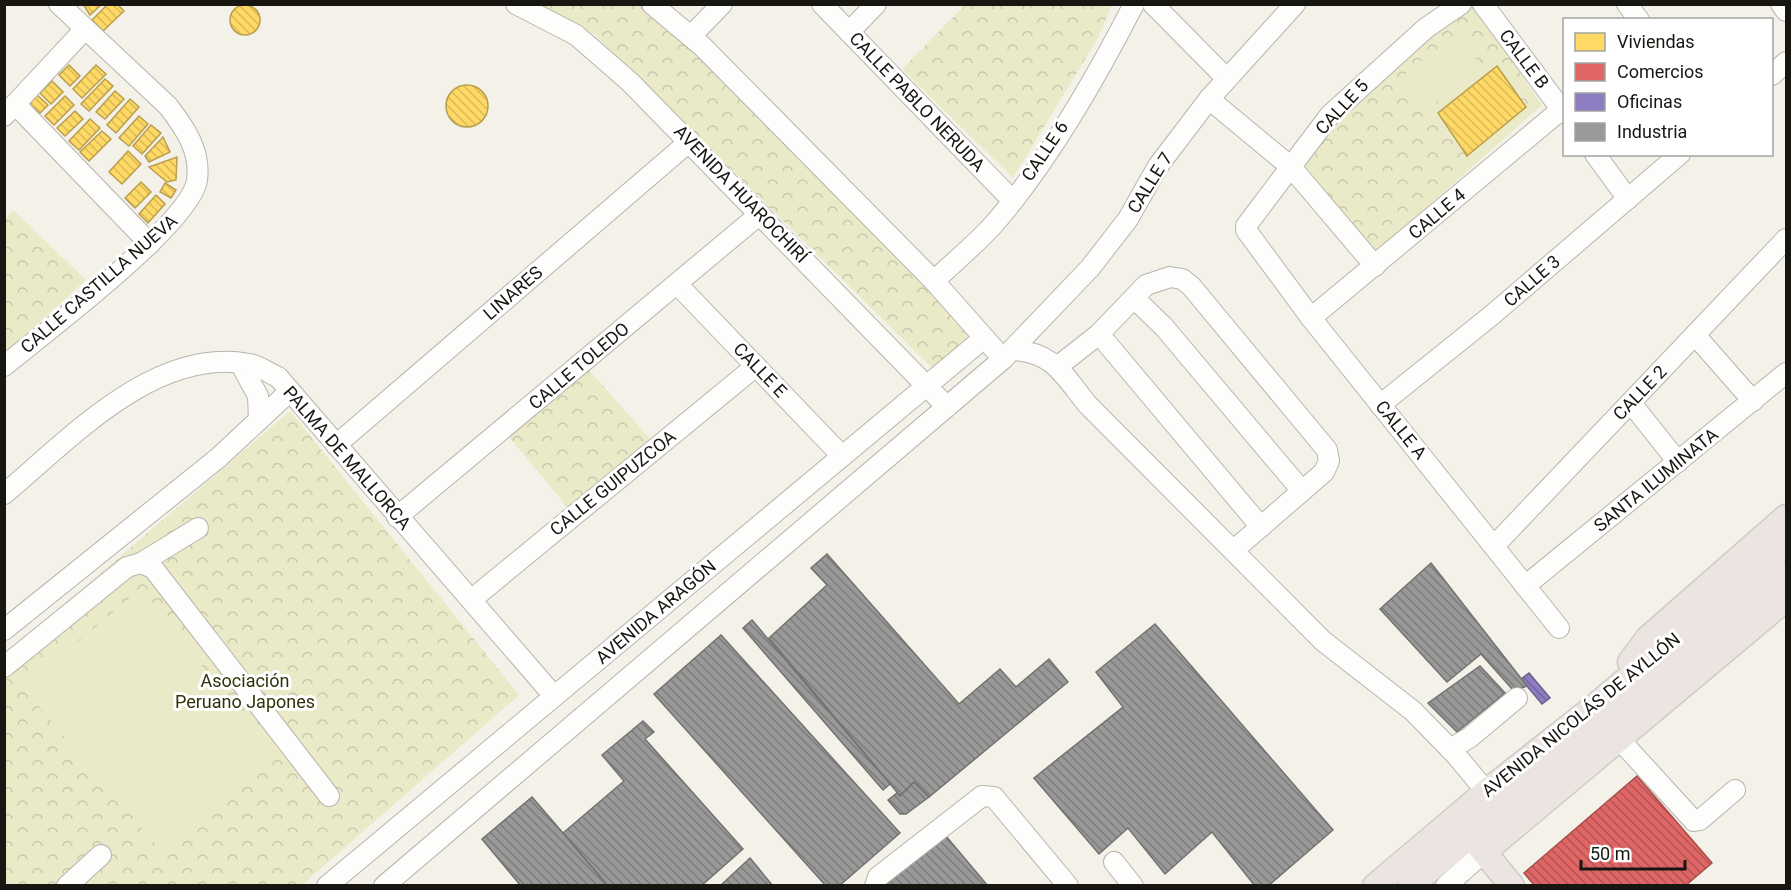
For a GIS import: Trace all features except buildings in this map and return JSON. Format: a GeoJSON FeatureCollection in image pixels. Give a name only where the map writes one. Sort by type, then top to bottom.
{"type":"FeatureCollection","features":[{"type":"Feature","properties":{"kind":"main road","name":"AVENIDA NICOLÁS DE AYLLÓN"},"geometry":{"type":"LineString","coordinates":[[1410,885],[1433,873],[1470,835],[1493,801],[1784,532]]}},
{"type":"Feature","properties":{"kind":"main road","name":"AVENIDA NICOLÁS DE AYLLÓN"},"geometry":{"type":"LineString","coordinates":[[1493,801],[1786,574]]}},
{"type":"Feature","properties":{"kind":"main road","name":"AVENIDA NICOLÁS DE AYLLÓN"},"geometry":{"type":"LineString","coordinates":[[1470,835],[1619,739],[1786,599]]}},
{"type":"Feature","properties":{"kind":"main road"},"geometry":{"type":"LineString","coordinates":[[1470,835],[1512,885]]}},
{"type":"Feature","properties":{"kind":"main road","name":"AVENIDA NICOLÁS DE AYLLÓN"},"geometry":{"type":"LineString","coordinates":[[1375,885],[1433,873]]}},
{"type":"Feature","properties":{"kind":"street","name":"CALLE CASTILLA NUEVA"},"geometry":{"type":"LineString","coordinates":[[4,366],[150,244],[180,214],[197,182],[197,153],[183,125],[168,106],[59,4]]}},
{"type":"Feature","properties":{"kind":"street","name":"AVENIDA HUAROCHIRÍ"},"geometry":{"type":"LineString","coordinates":[[516,4],[585,42],[690,141],[948,406]]}},
{"type":"Feature","properties":{"kind":"street"},"geometry":{"type":"LineString","coordinates":[[652,4],[691,36],[934,281],[984,338],[1007,355],[1033,351],[1057,366],[1087,404],[1323,641],[1390,691],[1450,749],[1493,801]]}},
{"type":"Feature","properties":{"kind":"street"},"geometry":{"type":"LineString","coordinates":[[691,36],[722,4]]}},
{"type":"Feature","properties":{"kind":"street","name":"CALLE PABLO NERUDA"},"geometry":{"type":"LineString","coordinates":[[822,4],[1012,200]]}},
{"type":"Feature","properties":{"kind":"street"},"geometry":{"type":"LineString","coordinates":[[849,32],[876,4]]}},
{"type":"Feature","properties":{"kind":"street","name":"CALLE 6"},"geometry":{"type":"LineString","coordinates":[[934,281],[993,225],[1012,200],[1101,66],[1134,4]]}},
{"type":"Feature","properties":{"kind":"street"},"geometry":{"type":"LineString","coordinates":[[1153,4],[1226,78]]}},
{"type":"Feature","properties":{"kind":"street","name":"CALLE 7"},"geometry":{"type":"LineString","coordinates":[[1007,355],[1090,268],[1128,219],[1158,166],[1209,99],[1295,4]]}},
{"type":"Feature","properties":{"kind":"street","name":"CALLE 5"},"geometry":{"type":"LineString","coordinates":[[1246,230],[1246,226],[1330,115],[1426,28],[1461,4]]}},
{"type":"Feature","properties":{"kind":"street","name":"CALLE B"},"geometry":{"type":"LineString","coordinates":[[1483,4],[1563,111]]}},
{"type":"Feature","properties":{"kind":"street"},"geometry":{"type":"LineString","coordinates":[[1628,4],[1638,18]]}},
{"type":"Feature","properties":{"kind":"street"},"geometry":{"type":"LineString","coordinates":[[1781,4],[1786,11]]}},
{"type":"Feature","properties":{"kind":"street"},"geometry":{"type":"LineString","coordinates":[[85,29],[10,110],[150,244]]}},
{"type":"Feature","properties":{"kind":"street"},"geometry":{"type":"LineString","coordinates":[[1773,74],[1786,62]]}},
{"type":"Feature","properties":{"kind":"street"},"geometry":{"type":"LineString","coordinates":[[1209,99],[1291,167],[1375,266]]}},
{"type":"Feature","properties":{"kind":"street","name":"CALLE 4"},"geometry":{"type":"LineString","coordinates":[[1311,318],[1563,111]]}},
{"type":"Feature","properties":{"kind":"street","name":"LINARES"},"geometry":{"type":"LineString","coordinates":[[336,445],[690,141]]}},
{"type":"Feature","properties":{"kind":"street"},"geometry":{"type":"LineString","coordinates":[[1596,156],[1628,199]]}},
{"type":"Feature","properties":{"kind":"street","name":"CALLE 3"},"geometry":{"type":"LineString","coordinates":[[1380,405],[1492,315],[1678,156]]}},
{"type":"Feature","properties":{"kind":"street","name":"CALLE TOLEDO"},"geometry":{"type":"LineString","coordinates":[[397,517],[760,214]]}},
{"type":"Feature","properties":{"kind":"street","name":"CALLE A"},"geometry":{"type":"LineString","coordinates":[[1246,230],[1311,318],[1559,628]]}},
{"type":"Feature","properties":{"kind":"street","name":"CALLE 2"},"geometry":{"type":"LineString","coordinates":[[1494,546],[1695,335],[1783,253]]}},
{"type":"Feature","properties":{"kind":"street"},"geometry":{"type":"LineString","coordinates":[[1057,366],[1099,334],[1146,285],[1158,279],[1170,277],[1182,279],[1191,286],[1327,450],[1329,461],[1324,472],[1234,550]]}},
{"type":"Feature","properties":{"kind":"street","name":"CALLE E"},"geometry":{"type":"LineString","coordinates":[[677,284],[842,456]]}},
{"type":"Feature","properties":{"kind":"street"},"geometry":{"type":"LineString","coordinates":[[1134,298],[1164,327],[1302,491]]}},
{"type":"Feature","properties":{"kind":"street"},"geometry":{"type":"LineString","coordinates":[[1099,334],[1261,526]]}},
{"type":"Feature","properties":{"kind":"street"},"geometry":{"type":"LineString","coordinates":[[1695,335],[1752,401]]}},
{"type":"Feature","properties":{"kind":"street","name":"AVENIDA ARAGÓN"},"geometry":{"type":"LineString","coordinates":[[327,885],[984,338]]}},
{"type":"Feature","properties":{"kind":"street","name":"AVENIDA ARAGÓN"},"geometry":{"type":"LineString","coordinates":[[384,885],[1007,355]]}},
{"type":"Feature","properties":{"kind":"street","name":"PALMA DE MALLORCA"},"geometry":{"type":"LineString","coordinates":[[4,494],[98,415],[142,384],[177,370],[212,362],[251,364],[278,377],[554,696]]}},
{"type":"Feature","properties":{"kind":"street"},"geometry":{"type":"LineString","coordinates":[[240,363],[258,396],[259,420]]}},
{"type":"Feature","properties":{"kind":"street","name":"CALLE GUIPUZCOA"},"geometry":{"type":"LineString","coordinates":[[471,600],[756,366]]}},
{"type":"Feature","properties":{"kind":"street","name":"SANTA ILUMINATA"},"geometry":{"type":"LineString","coordinates":[[1525,586],[1786,373]]}},
{"type":"Feature","properties":{"kind":"street"},"geometry":{"type":"LineString","coordinates":[[4,630],[218,458],[290,391]]}},
{"type":"Feature","properties":{"kind":"street"},"geometry":{"type":"LineString","coordinates":[[1631,403],[1678,462]]}},
{"type":"Feature","properties":{"kind":"street"},"geometry":{"type":"LineString","coordinates":[[4,667],[127,567],[141,563],[198,528]]}},
{"type":"Feature","properties":{"kind":"street"},"geometry":{"type":"LineString","coordinates":[[141,563],[153,568],[329,796]]}},
{"type":"Feature","properties":{"kind":"street"},"geometry":{"type":"LineString","coordinates":[[1450,749],[1469,738],[1517,698]]}},
{"type":"Feature","properties":{"kind":"street"},"geometry":{"type":"LineString","coordinates":[[1619,739],[1694,821],[1700,820],[1735,790]]}},
{"type":"Feature","properties":{"kind":"street"},"geometry":{"type":"LineString","coordinates":[[875,885],[878,877],[982,796],[989,796],[994,797],[1068,885]]}},
{"type":"Feature","properties":{"kind":"street"},"geometry":{"type":"LineString","coordinates":[[67,885],[101,855]]}},
{"type":"Feature","properties":{"kind":"street"},"geometry":{"type":"LineString","coordinates":[[1114,862],[1133,885]]}},
{"type":"Feature","properties":{"kind":"green space"},"geometry":{"type":"Polygon","coordinates":[[[966,4],[1112,5],[1098,38],[1013,178],[902,69],[966,4]]]}},
{"type":"Feature","properties":{"kind":"green space"},"geometry":{"type":"Polygon","coordinates":[[[535,5],[640,5],[686,45],[927,282],[973,341],[932,368],[594,34],[535,5]]]}},
{"type":"Feature","properties":{"kind":"green space"},"geometry":{"type":"Polygon","coordinates":[[[1469,5],[1474,5],[1542,105],[1375,253],[1297,169],[1330,128],[1384,72],[1469,5]]]}},
{"type":"Feature","properties":{"kind":"green space"},"geometry":{"type":"Polygon","coordinates":[[[1457,34],[1482,67],[1426,109],[1401,77],[1457,34]]]}},
{"type":"Feature","properties":{"kind":"green space"},"geometry":{"type":"Polygon","coordinates":[[[13,210],[86,280],[5,354],[4,221],[13,210]]]}},
{"type":"Feature","properties":{"kind":"green space"},"geometry":{"type":"Polygon","coordinates":[[[589,370],[650,439],[569,509],[509,437],[589,370]]]}},
{"type":"Feature","properties":{"kind":"green space","name":"Asociación Peruano Japones"},"geometry":{"type":"Polygon","coordinates":[[[290,411],[519,695],[302,885],[5,885],[4,656],[290,411]]]}},
{"type":"Feature","properties":{"kind":"green space"},"geometry":{"type":"Polygon","coordinates":[[[138,591],[276,753],[161,850],[23,688],[138,591]]]}}]}
